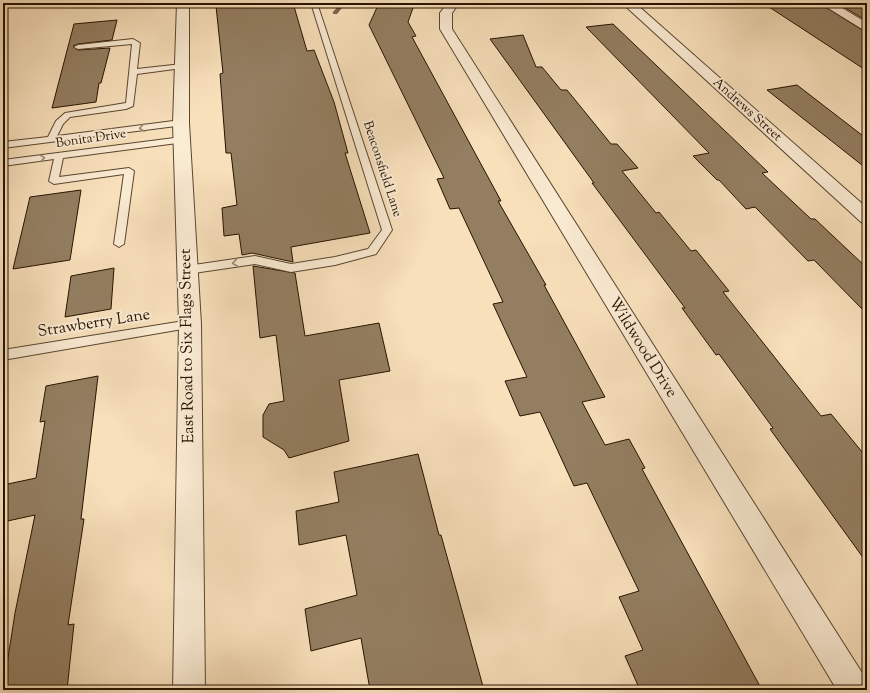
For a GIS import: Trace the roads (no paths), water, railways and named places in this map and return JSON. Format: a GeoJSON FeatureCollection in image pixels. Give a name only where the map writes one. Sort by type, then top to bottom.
{"type":"FeatureCollection","features":[{"type":"Feature","properties":{"kind":"street","name":"East Road to Six Flags Street"},"geometry":{"type":"LineString","coordinates":[[183,3],[181,131],[190,324],[190,690]]}},
{"type":"Feature","properties":{"kind":"street","name":"Wildwood Drive"},"geometry":{"type":"LineString","coordinates":[[453,3],[446,13],[446,30],[855,690]]}},
{"type":"Feature","properties":{"kind":"street","name":"Andrews Street"},"geometry":{"type":"LineString","coordinates":[[628,3],[867,218]]}},
{"type":"Feature","properties":{"kind":"street"},"geometry":{"type":"LineString","coordinates":[[826,3],[867,28]]}},
{"type":"Feature","properties":{"kind":"lane","name":"Beaconsfield Lane"},"geometry":{"type":"LineString","coordinates":[[187,270],[255,260],[291,268],[335,262],[372,252],[387,230],[314,3]]}},
{"type":"Feature","properties":{"kind":"lane"},"geometry":{"type":"LineString","coordinates":[[51,139],[59,123],[68,115],[128,106],[136,43],[78,47]]}},
{"type":"Feature","properties":{"kind":"lane"},"geometry":{"type":"LineString","coordinates":[[133,72],[182,66]]}},
{"type":"Feature","properties":{"kind":"lane","name":"Bonita Drive"},"geometry":{"type":"LineString","coordinates":[[3,145],[51,139],[181,131]]}},
{"type":"Feature","properties":{"kind":"lane","name":"Bonita Drive"},"geometry":{"type":"LineString","coordinates":[[3,163],[59,156],[181,131]]}},
{"type":"Feature","properties":{"kind":"lane"},"geometry":{"type":"LineString","coordinates":[[59,156],[54,181],[129,171],[119,244]]}},
{"type":"Feature","properties":{"kind":"lane","name":"Strawberry Lane"},"geometry":{"type":"LineString","coordinates":[[3,355],[190,324]]}},
{"type":"Feature","properties":{"kind":"waterway"},"geometry":{"type":"LineString","coordinates":[[335,13],[344,3]]}}]}
